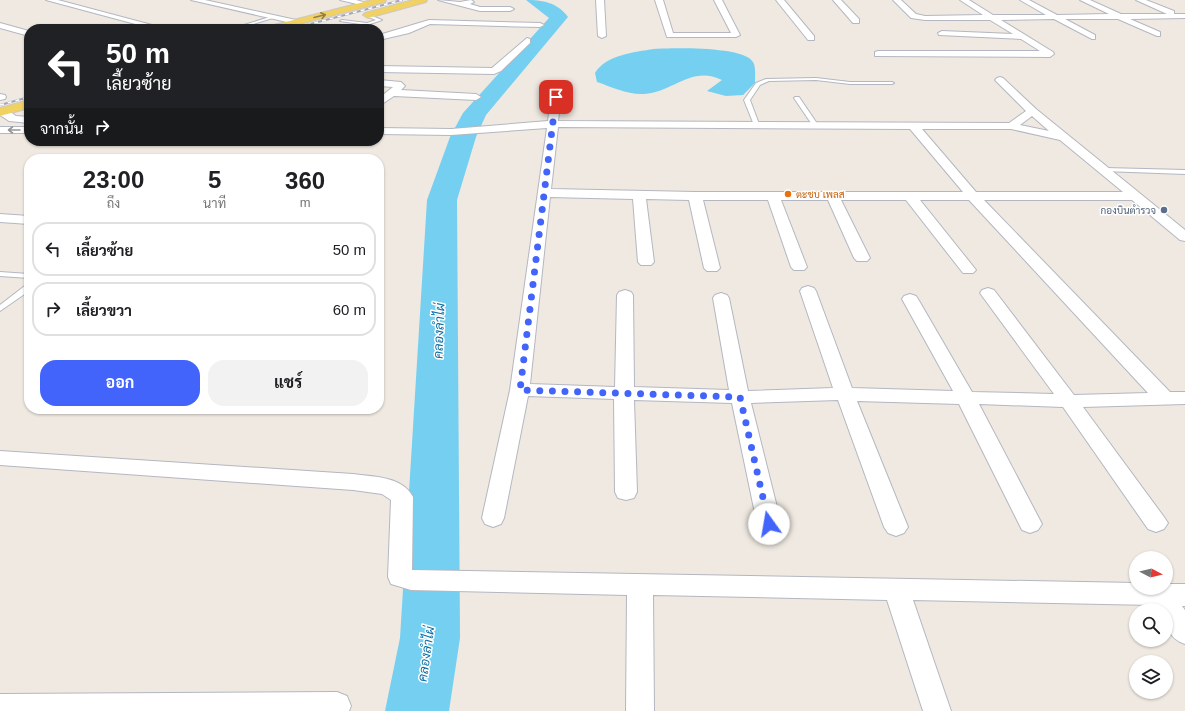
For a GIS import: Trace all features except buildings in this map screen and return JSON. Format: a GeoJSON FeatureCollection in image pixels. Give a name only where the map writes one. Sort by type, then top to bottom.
{"type":"FeatureCollection","features":[{"type":"Feature","properties":{"kind":"main road"},"geometry":{"type":"LineString","coordinates":[[288,24],[382,0]]}},
{"type":"Feature","properties":{"kind":"main road"},"geometry":{"type":"LineString","coordinates":[[338,22],[423,0]]}},
{"type":"Feature","properties":{"kind":"main road"},"geometry":{"type":"LineString","coordinates":[[0,97],[15,94]]}},
{"type":"Feature","properties":{"kind":"main road"},"geometry":{"type":"LineString","coordinates":[[1,112],[24,105]]}},
{"type":"Feature","properties":{"kind":"street"},"geometry":{"type":"LineString","coordinates":[[50,0],[144,24]]}},
{"type":"Feature","properties":{"kind":"street"},"geometry":{"type":"LineString","coordinates":[[195,0],[296,22]]}},
{"type":"Feature","properties":{"kind":"street"},"geometry":{"type":"LineString","coordinates":[[344,0],[366,4]]}},
{"type":"Feature","properties":{"kind":"street"},"geometry":{"type":"LineString","coordinates":[[442,0],[480,9],[513,11],[498,0]]}},
{"type":"Feature","properties":{"kind":"street"},"geometry":{"type":"LineString","coordinates":[[460,4],[476,0]]}},
{"type":"Feature","properties":{"kind":"street"},"geometry":{"type":"LineString","coordinates":[[600,0],[602,36]]}},
{"type":"Feature","properties":{"kind":"street"},"geometry":{"type":"LineString","coordinates":[[659,0],[670,35],[736,35],[718,0]]}},
{"type":"Feature","properties":{"kind":"street"},"geometry":{"type":"LineString","coordinates":[[780,0],[812,38]]}},
{"type":"Feature","properties":{"kind":"street"},"geometry":{"type":"LineString","coordinates":[[837,0],[856,21]]}},
{"type":"Feature","properties":{"kind":"street"},"geometry":{"type":"LineString","coordinates":[[897,0],[917,17],[1182,17]]}},
{"type":"Feature","properties":{"kind":"street"},"geometry":{"type":"LineString","coordinates":[[878,54],[1050,54],[964,0]]}},
{"type":"Feature","properties":{"kind":"street"},"geometry":{"type":"LineString","coordinates":[[1024,0],[1092,37]]}},
{"type":"Feature","properties":{"kind":"street"},"geometry":{"type":"LineString","coordinates":[[1084,0],[1157,34]]}},
{"type":"Feature","properties":{"kind":"street"},"geometry":{"type":"LineString","coordinates":[[1140,0],[1182,17]]}},
{"type":"Feature","properties":{"kind":"street"},"geometry":{"type":"LineString","coordinates":[[384,37],[406,31],[429,22],[540,25]]}},
{"type":"Feature","properties":{"kind":"street"},"geometry":{"type":"LineString","coordinates":[[0,26],[24,33]]}},
{"type":"Feature","properties":{"kind":"street"},"geometry":{"type":"LineString","coordinates":[[942,33],[1024,37]]}},
{"type":"Feature","properties":{"kind":"street"},"geometry":{"type":"LineString","coordinates":[[384,69],[494,71],[498,69],[527,40]]}},
{"type":"Feature","properties":{"kind":"street"},"geometry":{"type":"LineString","coordinates":[[411,81],[422,70]]}},
{"type":"Feature","properties":{"kind":"street"},"geometry":{"type":"LineString","coordinates":[[1000,80],[1032,111],[1067,138],[1185,237]]}},
{"type":"Feature","properties":{"kind":"street"},"geometry":{"type":"LineString","coordinates":[[384,83],[398,84],[400,86],[384,99]]}},
{"type":"Feature","properties":{"kind":"street"},"geometry":{"type":"LineString","coordinates":[[391,93],[476,97]]}},
{"type":"Feature","properties":{"kind":"street"},"geometry":{"type":"LineString","coordinates":[[493,518],[520,390],[556,97]]}},
{"type":"Feature","properties":{"kind":"street"},"geometry":{"type":"LineString","coordinates":[[1011,126],[1032,111]]}},
{"type":"Feature","properties":{"kind":"street"},"geometry":{"type":"LineString","coordinates":[[1,112],[13,119],[24,120]]}},
{"type":"Feature","properties":{"kind":"street"},"geometry":{"type":"LineString","coordinates":[[384,123],[454,128]]}},
{"type":"Feature","properties":{"kind":"street"},"geometry":{"type":"LineString","coordinates":[[384,131],[503,128],[553,124],[1011,126],[1067,138]]}},
{"type":"Feature","properties":{"kind":"street"},"geometry":{"type":"LineString","coordinates":[[913,125],[972,195],[1165,400]]}},
{"type":"Feature","properties":{"kind":"street"},"geometry":{"type":"LineString","coordinates":[[0,130],[24,130]]}},
{"type":"Feature","properties":{"kind":"street"},"geometry":{"type":"LineString","coordinates":[[544,193],[695,196],[1135,196]]}},
{"type":"Feature","properties":{"kind":"street"},"geometry":{"type":"LineString","coordinates":[[639,195],[646,262]]}},
{"type":"Feature","properties":{"kind":"street"},"geometry":{"type":"LineString","coordinates":[[695,196],[712,268]]}},
{"type":"Feature","properties":{"kind":"street"},"geometry":{"type":"LineString","coordinates":[[773,196],[799,267]]}},
{"type":"Feature","properties":{"kind":"street"},"geometry":{"type":"LineString","coordinates":[[832,196],[862,258]]}},
{"type":"Feature","properties":{"kind":"street"},"geometry":{"type":"LineString","coordinates":[[910,196],[968,270]]}},
{"type":"Feature","properties":{"kind":"street"},"geometry":{"type":"LineString","coordinates":[[0,218],[24,220]]}},
{"type":"Feature","properties":{"kind":"street"},"geometry":{"type":"LineString","coordinates":[[808,291],[845,394],[896,527]]}},
{"type":"Feature","properties":{"kind":"street"},"geometry":{"type":"LineString","coordinates":[[988,293],[1069,401],[1156,523]]}},
{"type":"Feature","properties":{"kind":"street"},"geometry":{"type":"LineString","coordinates":[[625,295],[624,393],[626,492]]}},
{"type":"Feature","properties":{"kind":"street"},"geometry":{"type":"LineString","coordinates":[[721,298],[740,397],[769,524]]}},
{"type":"Feature","properties":{"kind":"street"},"geometry":{"type":"LineString","coordinates":[[910,299],[964,396],[1030,524]]}},
{"type":"Feature","properties":{"kind":"street"},"geometry":{"type":"LineString","coordinates":[[520,390],[740,397],[845,394],[964,396],[1069,401],[1165,400],[1185,398]]}},
{"type":"Feature","properties":{"kind":"street"},"geometry":{"type":"LineString","coordinates":[[0,458],[353,482],[388,488],[402,497],[400,577],[411,580],[1129,594]]}},
{"type":"Feature","properties":{"kind":"street"},"geometry":{"type":"LineString","coordinates":[[640,584],[640,711]]}},
{"type":"Feature","properties":{"kind":"street"},"geometry":{"type":"LineString","coordinates":[[896,589],[937,711]]}},
{"type":"Feature","properties":{"kind":"street"},"geometry":{"type":"LineString","coordinates":[[1173,595],[1185,632]]}},
{"type":"Feature","properties":{"kind":"street"},"geometry":{"type":"LineString","coordinates":[[0,708],[337,706]]}},
{"type":"Feature","properties":{"kind":"lane"},"geometry":{"type":"LineString","coordinates":[[338,22],[367,24],[380,20],[367,15]]}},
{"type":"Feature","properties":{"kind":"lane"},"geometry":{"type":"LineString","coordinates":[[250,24],[274,17]]}},
{"type":"Feature","properties":{"kind":"lane"},"geometry":{"type":"LineString","coordinates":[[756,124],[747,100],[758,84],[768,80],[816,79],[850,84],[892,84]]}},
{"type":"Feature","properties":{"kind":"lane"},"geometry":{"type":"LineString","coordinates":[[797,98],[815,124]]}},
{"type":"Feature","properties":{"kind":"lane"},"geometry":{"type":"LineString","coordinates":[[1105,170],[1185,172]]}},
{"type":"Feature","properties":{"kind":"lane"},"geometry":{"type":"LineString","coordinates":[[0,274],[24,276]]}},
{"type":"Feature","properties":{"kind":"lane"},"geometry":{"type":"LineString","coordinates":[[1,308],[24,291]]}},
{"type":"Feature","properties":{"kind":"water"},"geometry":{"type":"Polygon","coordinates":[[[654,49],[706,49],[736,53],[747,57],[753,62],[755,69],[755,83],[743,95],[726,96],[707,91],[722,80],[711,76],[692,77],[664,89],[644,94],[626,92],[597,82],[595,73],[606,62],[621,55],[654,49]]]}},
{"type":"Feature","properties":{"kind":"waterway","name":"คลองลำไผ่"},"geometry":{"type":"LineString","coordinates":[[417,711],[430,638],[442,200],[463,137],[475,113],[559,17],[534,0]]}},
{"type":"Feature","properties":{"kind":"railway"},"geometry":{"type":"LineString","coordinates":[[310,24],[402,0]]}},
{"type":"Feature","properties":{"kind":"railway"},"geometry":{"type":"LineString","coordinates":[[0,105],[24,98]]}},
{"type":"Feature","properties":{"kind":"place","name":"ตะชบ เพลส"},"geometry":{"type":"Point","coordinates":[788,194]}},
{"type":"Feature","properties":{"kind":"place","name":"กองบินตำรวจ"},"geometry":{"type":"Point","coordinates":[1164,210]}},
{"type":"Feature","properties":{"kind":"route"},"geometry":{"type":"LineString","coordinates":[[556,97],[520,390],[740,397],[769,524]]}}]}
